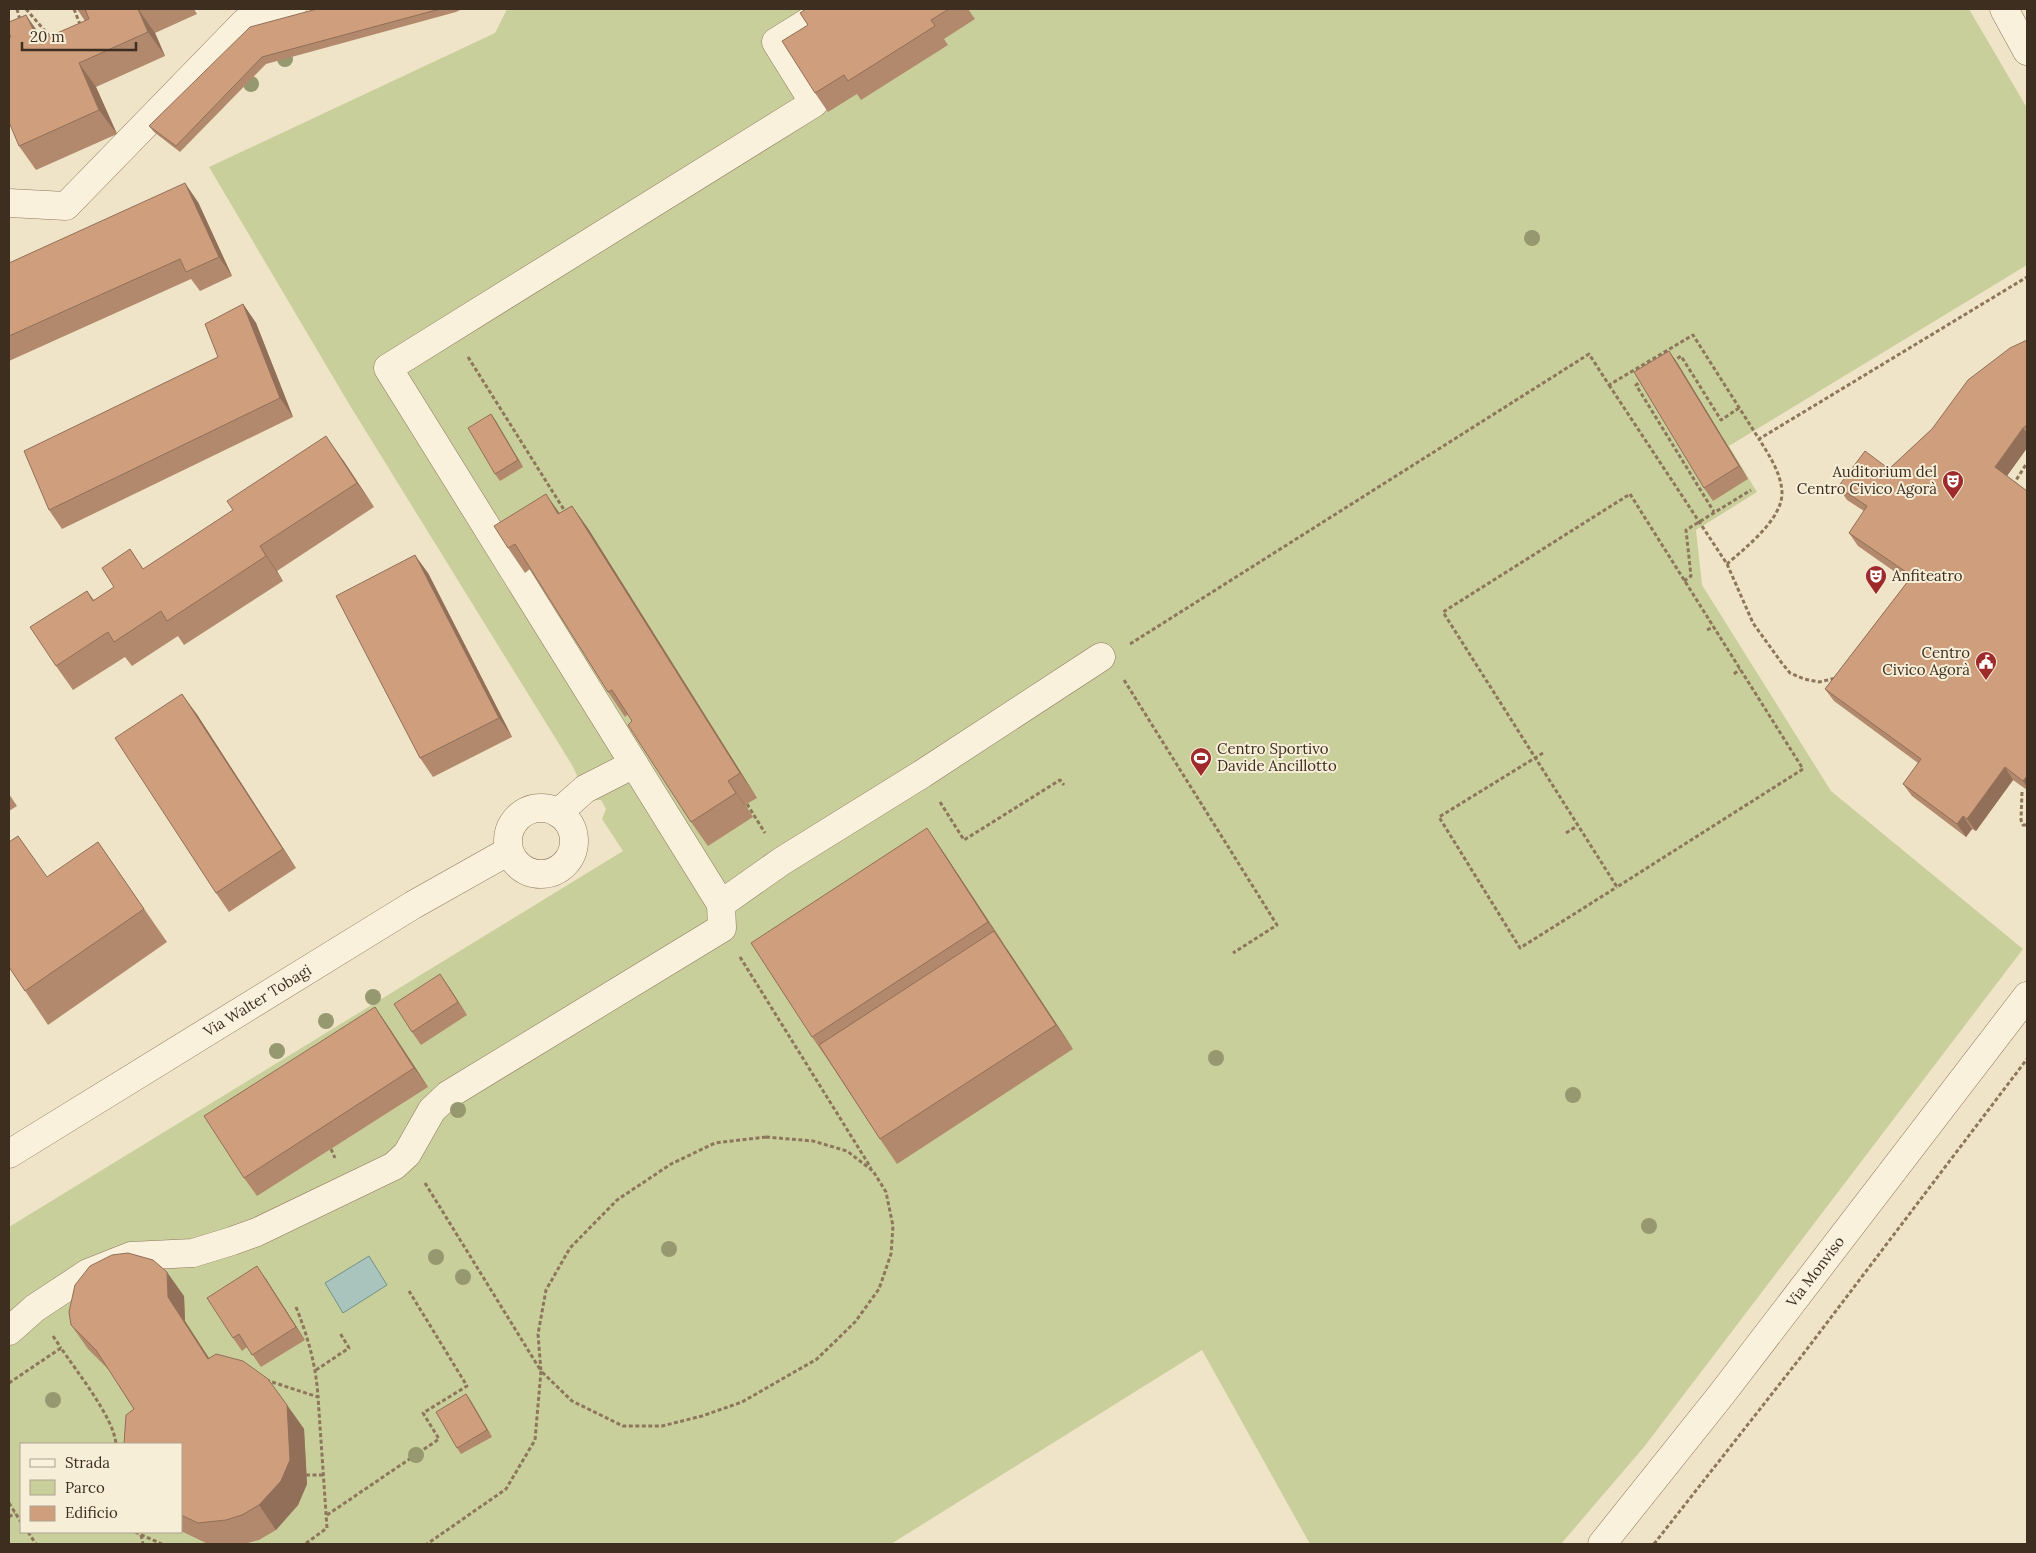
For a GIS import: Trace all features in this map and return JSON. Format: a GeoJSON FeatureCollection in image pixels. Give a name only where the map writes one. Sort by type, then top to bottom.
{"type":"FeatureCollection","features":[{"type":"Feature","properties":{"kind":"street"},"geometry":{"type":"LineString","coordinates":[[9,204],[66,206],[245,22],[292,9]]}},
{"type":"Feature","properties":{"kind":"street"},"geometry":{"type":"LineString","coordinates":[[722,916],[634,764],[388,368],[814,103],[776,42],[828,9]]}},
{"type":"Feature","properties":{"kind":"street"},"geometry":{"type":"LineString","coordinates":[[2004,9],[2027,51]]}},
{"type":"Feature","properties":{"kind":"street"},"geometry":{"type":"LineString","coordinates":[[9,1331],[34,1308],[88,1273],[131,1256],[193,1253],[249,1235],[394,1166],[407,1154],[432,1110],[448,1094],[722,916],[782,861],[1105,657]]}},
{"type":"Feature","properties":{"kind":"street"},"geometry":{"type":"LineString","coordinates":[[558,813],[585,789],[634,764]]}},
{"type":"Feature","properties":{"kind":"street"},"geometry":{"type":"LineString","coordinates":[[547,808],[558,813],[567,820],[572,831],[574,842],[567,862],[560,869],[540,874],[530,872],[513,860],[509,851],[510,828],[516,818],[525,811],[547,808]]}},
{"type":"Feature","properties":{"kind":"street","name":"Via Walter Tobagi"},"geometry":{"type":"LineString","coordinates":[[9,1154],[413,905],[509,851]]}},
{"type":"Feature","properties":{"kind":"street","name":"Via Monviso"},"geometry":{"type":"LineString","coordinates":[[1602,1544],[1709,1411],[2027,996]]}},
{"type":"Feature","properties":{"kind":"path"},"geometry":{"type":"LineString","coordinates":[[17,9],[22,25]]}},
{"type":"Feature","properties":{"kind":"path"},"geometry":{"type":"LineString","coordinates":[[26,9],[52,40],[60,36]]}},
{"type":"Feature","properties":{"kind":"path"},"geometry":{"type":"LineString","coordinates":[[74,9],[85,36]]}},
{"type":"Feature","properties":{"kind":"path"},"geometry":{"type":"LineString","coordinates":[[74,31],[82,28]]}},
{"type":"Feature","properties":{"kind":"path"},"geometry":{"type":"LineString","coordinates":[[1759,440],[2027,276]]}},
{"type":"Feature","properties":{"kind":"path"},"geometry":{"type":"LineString","coordinates":[[450,329],[570,519]]}},
{"type":"Feature","properties":{"kind":"path"},"geometry":{"type":"LineString","coordinates":[[1609,385],[1693,335],[1775,464],[1782,493],[1777,510],[1762,532],[1727,564]]}},
{"type":"Feature","properties":{"kind":"path"},"geometry":{"type":"LineString","coordinates":[[1234,953],[1277,925],[1105,657],[1589,354],[1727,564],[1753,623],[1790,673],[1804,679],[1819,682],[1835,678],[1842,673]]}},
{"type":"Feature","properties":{"kind":"path"},"geometry":{"type":"LineString","coordinates":[[1666,366],[1682,356],[1721,420],[1739,408]]}},
{"type":"Feature","properties":{"kind":"path"},"geometry":{"type":"LineString","coordinates":[[1643,364],[1646,370]]}},
{"type":"Feature","properties":{"kind":"path"},"geometry":{"type":"LineString","coordinates":[[1650,376],[1636,385],[1714,512]]}},
{"type":"Feature","properties":{"kind":"path"},"geometry":{"type":"LineString","coordinates":[[2018,488],[2012,484],[2027,463]]}},
{"type":"Feature","properties":{"kind":"path"},"geometry":{"type":"LineString","coordinates":[[1684,581],[1691,576],[1686,530],[1751,490]]}},
{"type":"Feature","properties":{"kind":"path"},"geometry":{"type":"LineString","coordinates":[[1543,753],[1534,758],[1439,817],[1520,948],[1617,887],[1803,769],[1630,494],[1443,612],[1534,758],[1577,826],[1617,887]]}},
{"type":"Feature","properties":{"kind":"path"},"geometry":{"type":"LineString","coordinates":[[1708,630],[1713,626]]}},
{"type":"Feature","properties":{"kind":"path"},"geometry":{"type":"LineString","coordinates":[[1734,674],[1740,669]]}},
{"type":"Feature","properties":{"kind":"path"},"geometry":{"type":"LineString","coordinates":[[922,774],[964,840],[1060,780],[1064,785]]}},
{"type":"Feature","properties":{"kind":"path"},"geometry":{"type":"LineString","coordinates":[[2022,792],[2021,820],[2023,825],[2027,825]]}},
{"type":"Feature","properties":{"kind":"path"},"geometry":{"type":"LineString","coordinates":[[1566,833],[1577,826]]}},
{"type":"Feature","properties":{"kind":"path"},"geometry":{"type":"LineString","coordinates":[[407,1154],[541,1371],[572,1401],[623,1426],[662,1426],[702,1416],[742,1402],[817,1359],[860,1316],[879,1289],[891,1254],[893,1226],[886,1192],[722,916]]}},
{"type":"Feature","properties":{"kind":"path"},"geometry":{"type":"LineString","coordinates":[[1654,1544],[1804,1353],[2027,1059]]}},
{"type":"Feature","properties":{"kind":"path"},"geometry":{"type":"LineString","coordinates":[[427,1544],[506,1489],[535,1440],[541,1371],[538,1334],[546,1290],[570,1248],[617,1200],[671,1164],[715,1143],[766,1137],[813,1141],[847,1151],[873,1170]]}},
{"type":"Feature","properties":{"kind":"path"},"geometry":{"type":"LineString","coordinates":[[327,1515],[439,1439],[423,1413],[467,1386],[408,1291]]}},
{"type":"Feature","properties":{"kind":"path"},"geometry":{"type":"LineString","coordinates":[[296,1307],[309,1342],[316,1370],[327,1515],[327,1528],[305,1544]]}},
{"type":"Feature","properties":{"kind":"path"},"geometry":{"type":"LineString","coordinates":[[316,1370],[349,1348],[340,1333]]}},
{"type":"Feature","properties":{"kind":"path"},"geometry":{"type":"LineString","coordinates":[[9,1383],[61,1348],[105,1414],[115,1434],[116,1443]]}},
{"type":"Feature","properties":{"kind":"path"},"geometry":{"type":"LineString","coordinates":[[257,1377],[318,1397]]}},
{"type":"Feature","properties":{"kind":"path"},"geometry":{"type":"LineString","coordinates":[[306,1475],[324,1475]]}},
{"type":"Feature","properties":{"kind":"path"},"geometry":{"type":"LineString","coordinates":[[9,1503],[20,1520]]}},
{"type":"Feature","properties":{"kind":"path"},"geometry":{"type":"LineString","coordinates":[[9,1517],[15,1512]]}},
{"type":"Feature","properties":{"kind":"path"},"geometry":{"type":"LineString","coordinates":[[29,1533],[36,1544]]}},
{"type":"Feature","properties":{"kind":"path"},"geometry":{"type":"LineString","coordinates":[[137,1533],[162,1544]]}},
{"type":"Feature","properties":{"kind":"path"},"geometry":{"type":"LineString","coordinates":[[141,1535],[143,1544]]}},
{"type":"Feature","properties":{"kind":"green space","name":"Centro Sportivo Davide Ancillotto"},"geometry":{"type":"Polygon","coordinates":[[[507,9],[1969,9],[2027,108],[2027,265],[1729,446],[1757,492],[1696,530],[1702,585],[1831,791],[2023,949],[1644,1447],[1561,1544],[1310,1544],[1202,1350],[891,1544],[9,1544],[9,1227],[623,851],[602,819],[606,809],[601,800],[589,800],[572,765],[349,404],[209,167],[495,33],[507,9]]]}},
{"type":"Feature","properties":{"kind":"water"},"geometry":{"type":"Polygon","coordinates":[[[369,1256],[387,1285],[343,1313],[325,1283],[369,1256]]]}},
{"type":"Feature","properties":{"kind":"building"},"geometry":{"type":"Polygon","coordinates":[[[85,9],[138,9],[148,32],[79,63],[99,110],[19,146],[9,122],[9,38],[11,37],[9,22],[26,15],[39,41],[89,19],[85,9]]]}},
{"type":"Feature","properties":{"kind":"building"},"geometry":{"type":"Polygon","coordinates":[[[317,9],[440,9],[262,57],[176,146],[149,126],[250,27],[317,9]]]}},
{"type":"Feature","properties":{"kind":"building"},"geometry":{"type":"Polygon","coordinates":[[[806,9],[949,9],[931,20],[935,26],[848,81],[844,75],[815,93],[782,41],[808,25],[800,13],[806,9]]]}},
{"type":"Feature","properties":{"kind":"building"},"geometry":{"type":"Polygon","coordinates":[[[185,183],[219,257],[186,272],[180,259],[9,336],[9,263],[185,183]]]}},
{"type":"Feature","properties":{"kind":"building"},"geometry":{"type":"Polygon","coordinates":[[[243,304],[280,398],[49,510],[24,451],[218,357],[205,324],[243,304]]]}},
{"type":"Feature","properties":{"kind":"building"},"geometry":{"type":"Polygon","coordinates":[[[2027,340],[2027,425],[1995,467],[2027,491],[2027,776],[2023,781],[2005,767],[1967,819],[1963,816],[1957,824],[1903,784],[1921,759],[1825,689],[1912,576],[1849,533],[1867,506],[1838,487],[1865,451],[1889,469],[1932,429],[1968,380],[2010,348],[2027,340]]]}},
{"type":"Feature","properties":{"kind":"building"},"geometry":{"type":"Polygon","coordinates":[[[1669,351],[1739,466],[1704,488],[1634,372],[1669,351]]]}},
{"type":"Feature","properties":{"kind":"building"},"geometry":{"type":"Polygon","coordinates":[[[491,414],[518,460],[495,474],[468,428],[491,414]]]}},
{"type":"Feature","properties":{"kind":"building"},"geometry":{"type":"Polygon","coordinates":[[[326,436],[357,483],[260,546],[266,556],[167,621],[161,611],[114,642],[108,632],[56,666],[30,627],[87,591],[93,601],[114,587],[102,568],[130,549],[143,569],[233,510],[227,501],[326,436]]]}},
{"type":"Feature","properties":{"kind":"building"},"geometry":{"type":"Polygon","coordinates":[[[546,494],[558,514],[572,506],[740,773],[728,781],[736,793],[691,822],[628,725],[632,721],[612,690],[608,692],[515,544],[508,548],[494,526],[546,494]]]}},
{"type":"Feature","properties":{"kind":"building"},"geometry":{"type":"Polygon","coordinates":[[[415,555],[499,718],[420,758],[336,596],[415,555]]]}},
{"type":"Feature","properties":{"kind":"building"},"geometry":{"type":"Polygon","coordinates":[[[182,694],[283,849],[216,893],[115,738],[182,694]]]}},
{"type":"Feature","properties":{"kind":"building"},"geometry":{"type":"Polygon","coordinates":[[[927,828],[988,922],[812,1037],[751,943],[927,828]]]}},
{"type":"Feature","properties":{"kind":"building"},"geometry":{"type":"Polygon","coordinates":[[[18,836],[47,877],[98,842],[144,909],[25,991],[9,967],[9,842],[18,836]]]}},
{"type":"Feature","properties":{"kind":"building"},"geometry":{"type":"Polygon","coordinates":[[[994,931],[1056,1025],[880,1139],[819,1045],[994,931]]]}},
{"type":"Feature","properties":{"kind":"building"},"geometry":{"type":"Polygon","coordinates":[[[440,974],[458,1002],[412,1032],[394,1004],[440,974]]]}},
{"type":"Feature","properties":{"kind":"building"},"geometry":{"type":"Polygon","coordinates":[[[375,1007],[414,1068],[244,1178],[204,1116],[375,1007]]]}},
{"type":"Feature","properties":{"kind":"building"},"geometry":{"type":"Polygon","coordinates":[[[128,1253],[153,1260],[167,1272],[168,1297],[208,1359],[216,1354],[243,1361],[268,1379],[287,1405],[290,1460],[281,1481],[259,1505],[242,1515],[226,1520],[198,1523],[182,1515],[182,1443],[124,1443],[126,1415],[134,1409],[96,1350],[71,1325],[69,1312],[75,1285],[90,1266],[112,1255],[128,1253]]]}},
{"type":"Feature","properties":{"kind":"building"},"geometry":{"type":"Polygon","coordinates":[[[257,1266],[296,1327],[252,1355],[239,1334],[233,1338],[207,1298],[257,1266]]]}},
{"type":"Feature","properties":{"kind":"building"},"geometry":{"type":"Polygon","coordinates":[[[466,1394],[487,1430],[457,1448],[436,1412],[466,1394]]]}},
{"type":"Feature","properties":{"kind":"place","name":"Auditorium del Centro Civico Agorà"},"geometry":{"type":"Point","coordinates":[1953,500]}},
{"type":"Feature","properties":{"kind":"place","name":"Anfiteatro"},"geometry":{"type":"Point","coordinates":[1876,595]}},
{"type":"Feature","properties":{"kind":"place","name":"Centro Civico Agorà"},"geometry":{"type":"Point","coordinates":[1986,681]}},
{"type":"Feature","properties":{"kind":"place","name":"Centro Sportivo Davide Ancillotto"},"geometry":{"type":"Point","coordinates":[1201,777]}}]}
